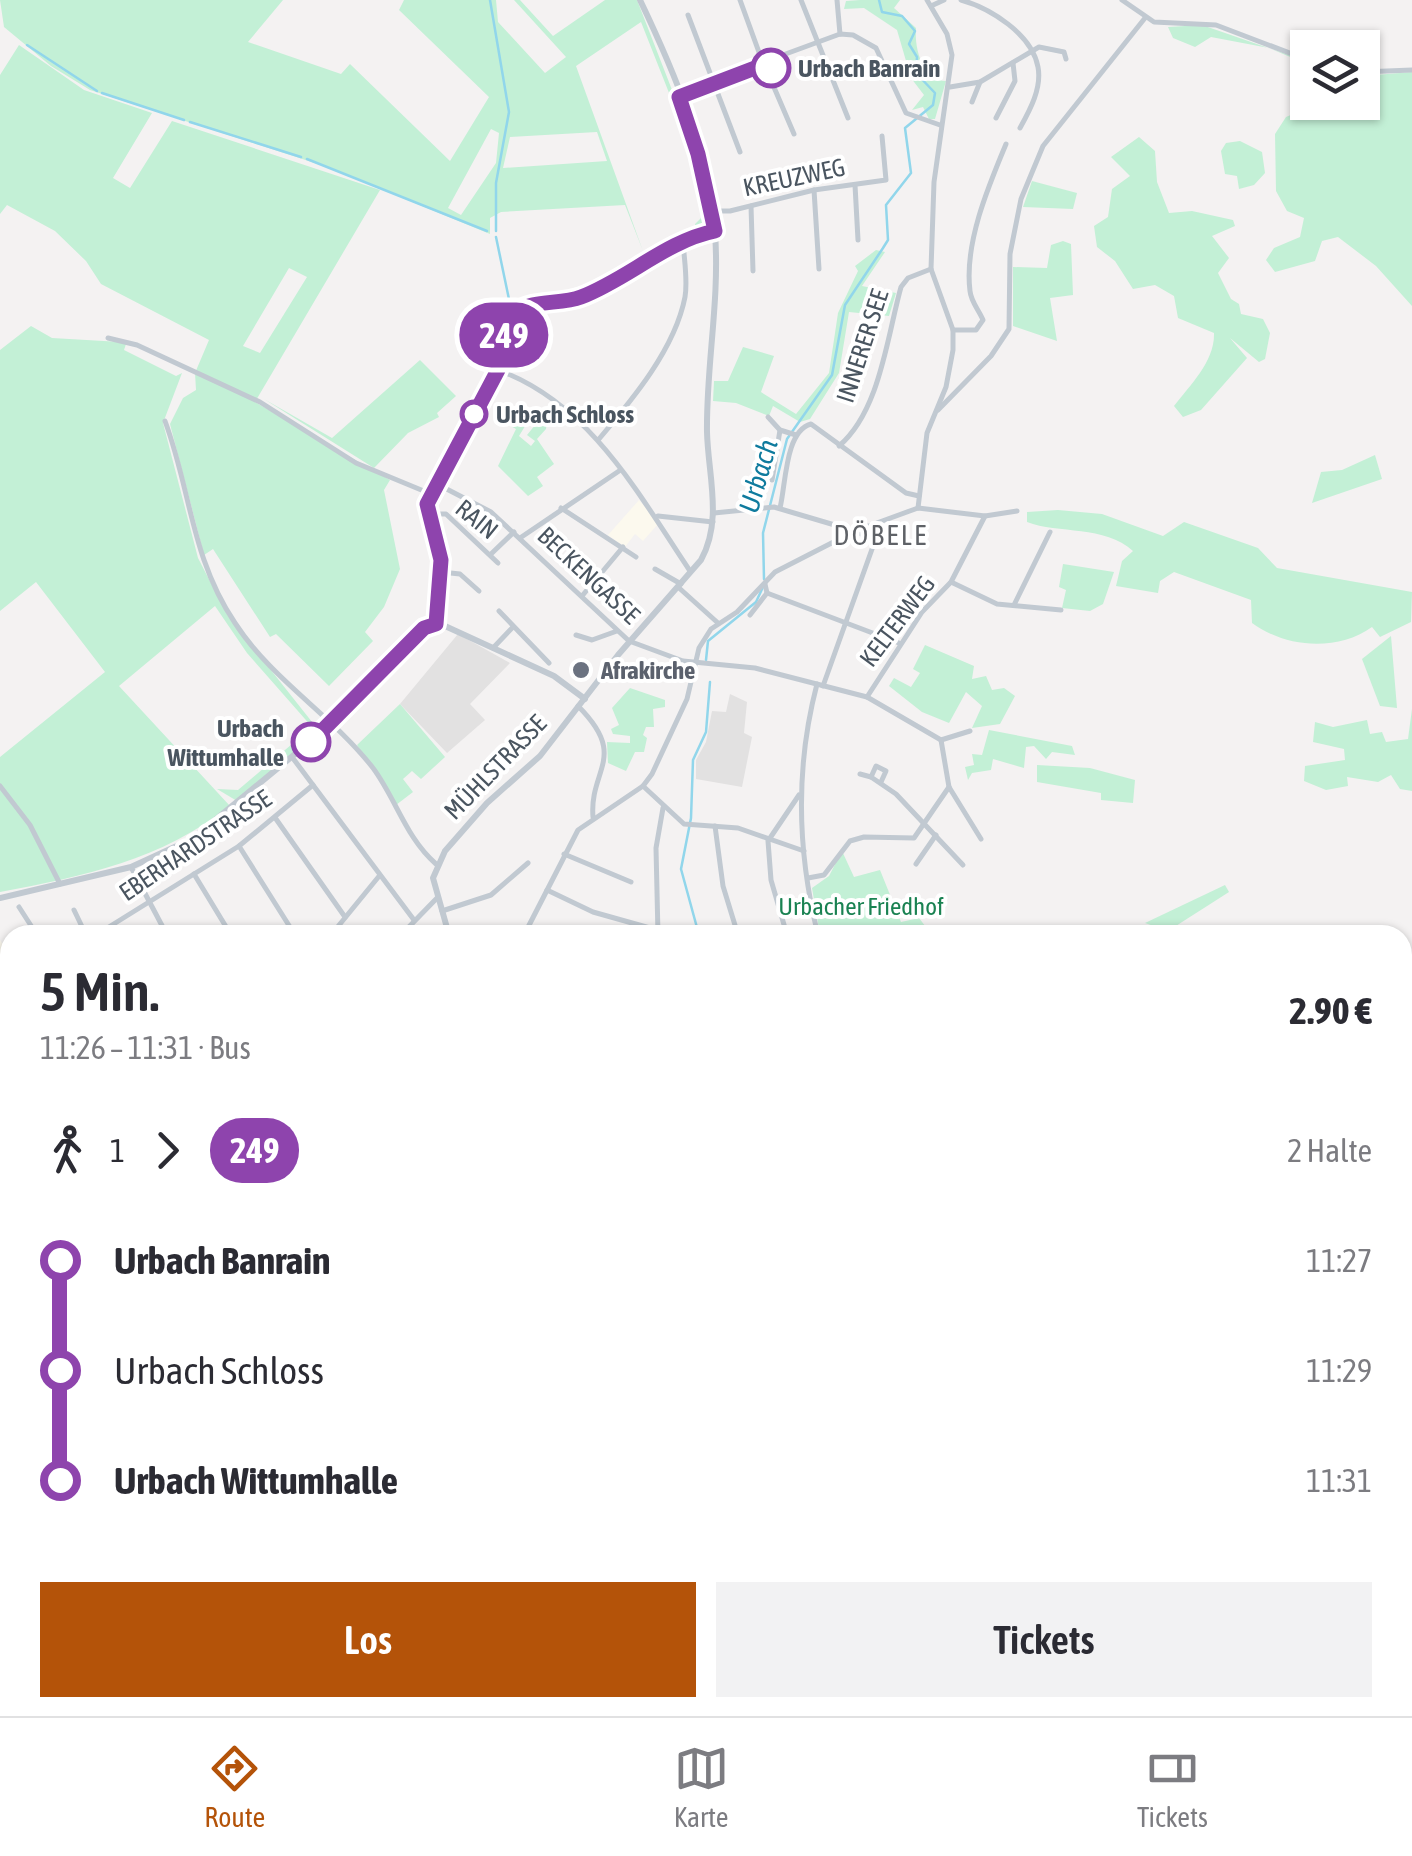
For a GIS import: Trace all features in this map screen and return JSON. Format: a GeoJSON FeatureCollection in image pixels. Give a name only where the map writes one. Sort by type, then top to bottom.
{"type":"FeatureCollection","features":[{"type":"Feature","properties":{"kind":"street","name":"MÜHLSTRASSE"},"geometry":{"type":"LineString","coordinates":[[436,864],[487,803],[540,756],[709,546],[714,513],[707,430],[715,231],[679,97],[640,0]]}},
{"type":"Feature","properties":{"kind":"street"},"geometry":{"type":"LineString","coordinates":[[740,0],[760,55],[755,68]]}},
{"type":"Feature","properties":{"kind":"street"},"geometry":{"type":"LineString","coordinates":[[801,0],[848,118]]}},
{"type":"Feature","properties":{"kind":"street"},"geometry":{"type":"LineString","coordinates":[[837,0],[840,34]]}},
{"type":"Feature","properties":{"kind":"street"},"geometry":{"type":"LineString","coordinates":[[918,508],[934,414],[951,368],[953,330],[931,269],[940,125],[950,87],[950,44],[929,3],[944,0]]}},
{"type":"Feature","properties":{"kind":"street"},"geometry":{"type":"LineString","coordinates":[[960,0],[988,10],[1031,50],[1038,68],[1037,90],[1020,128]]}},
{"type":"Feature","properties":{"kind":"street"},"geometry":{"type":"LineString","coordinates":[[1122,0],[1145,18],[1168,25],[1216,25],[1290,53]]}},
{"type":"Feature","properties":{"kind":"street"},"geometry":{"type":"LineString","coordinates":[[688,15],[740,152]]}},
{"type":"Feature","properties":{"kind":"street"},"geometry":{"type":"LineString","coordinates":[[934,414],[1002,343],[1012,315],[1010,254],[1018,217],[1043,146],[1145,18]]}},
{"type":"Feature","properties":{"kind":"street"},"geometry":{"type":"LineString","coordinates":[[760,55],[772,59],[840,34],[853,35],[876,48],[899,104],[908,114],[940,125]]}},
{"type":"Feature","properties":{"kind":"street"},"geometry":{"type":"LineString","coordinates":[[950,87],[980,82],[1031,50],[1064,52],[1066,58]]}},
{"type":"Feature","properties":{"kind":"street"},"geometry":{"type":"LineString","coordinates":[[772,59],[767,71],[794,134]]}},
{"type":"Feature","properties":{"kind":"street"},"geometry":{"type":"LineString","coordinates":[[996,118],[1015,80],[1013,63]]}},
{"type":"Feature","properties":{"kind":"street"},"geometry":{"type":"LineString","coordinates":[[679,97],[755,68],[767,71]]}},
{"type":"Feature","properties":{"kind":"street"},"geometry":{"type":"LineString","coordinates":[[1380,71],[1412,70]]}},
{"type":"Feature","properties":{"kind":"street"},"geometry":{"type":"LineString","coordinates":[[972,102],[980,82]]}},
{"type":"Feature","properties":{"kind":"street","name":"KREUZWEG"},"geometry":{"type":"LineString","coordinates":[[711,211],[886,180],[882,136]]}},
{"type":"Feature","properties":{"kind":"street"},"geometry":{"type":"LineString","coordinates":[[953,330],[976,330],[983,320],[969,289],[971,269],[985,195],[1006,144]]}},
{"type":"Feature","properties":{"kind":"street"},"geometry":{"type":"LineString","coordinates":[[855,185],[858,240]]}},
{"type":"Feature","properties":{"kind":"street"},"geometry":{"type":"LineString","coordinates":[[814,190],[819,269]]}},
{"type":"Feature","properties":{"kind":"street"},"geometry":{"type":"LineString","coordinates":[[751,206],[753,271]]}},
{"type":"Feature","properties":{"kind":"street"},"geometry":{"type":"LineString","coordinates":[[436,624],[442,572],[428,514],[431,494],[498,370],[498,351],[519,308],[566,303],[608,287],[683,241],[715,231]]}},
{"type":"Feature","properties":{"kind":"street"},"geometry":{"type":"LineString","coordinates":[[599,439],[634,397],[675,328],[686,293],[683,241]]}},
{"type":"Feature","properties":{"kind":"street","name":"INNERER SEE"},"geometry":{"type":"LineString","coordinates":[[839,446],[848,439],[876,381],[901,287],[908,278],[931,269]]}},
{"type":"Feature","properties":{"kind":"street"},"geometry":{"type":"LineString","coordinates":[[108,338],[137,345],[260,402],[356,463],[431,494]]}},
{"type":"Feature","properties":{"kind":"street"},"geometry":{"type":"LineString","coordinates":[[498,370],[571,412],[599,439],[619,471],[658,516],[690,571]]}},
{"type":"Feature","properties":{"kind":"street"},"geometry":{"type":"LineString","coordinates":[[768,417],[788,433]]}},
{"type":"Feature","properties":{"kind":"street"},"geometry":{"type":"LineString","coordinates":[[165,421],[186,510],[211,581],[253,647],[373,768],[418,845],[436,864],[433,878],[446,925]]}},
{"type":"Feature","properties":{"kind":"street"},"geometry":{"type":"LineString","coordinates":[[772,480],[788,433],[811,424],[906,493],[920,496]]}},
{"type":"Feature","properties":{"kind":"street"},"geometry":{"type":"LineString","coordinates":[[777,507],[788,433]]}},
{"type":"Feature","properties":{"kind":"street"},"geometry":{"type":"LineString","coordinates":[[520,538],[619,471]]}},
{"type":"Feature","properties":{"kind":"street","name":"BECKENGASSE"},"geometry":{"type":"LineString","coordinates":[[437,484],[469,497],[514,532],[629,641],[703,664],[755,668],[867,697],[941,740]]}},
{"type":"Feature","properties":{"kind":"street"},"geometry":{"type":"LineString","coordinates":[[714,513],[777,507],[876,540]]}},
{"type":"Feature","properties":{"kind":"street"},"geometry":{"type":"LineString","coordinates":[[561,508],[636,557]]}},
{"type":"Feature","properties":{"kind":"street"},"geometry":{"type":"LineString","coordinates":[[750,616],[775,572],[855,531],[918,508],[985,516],[1017,510]]}},
{"type":"Feature","properties":{"kind":"street","name":"RAIN"},"geometry":{"type":"LineString","coordinates":[[428,514],[446,514],[498,563]]}},
{"type":"Feature","properties":{"kind":"street"},"geometry":{"type":"LineString","coordinates":[[658,516],[713,522]]}},
{"type":"Feature","properties":{"kind":"street","name":"KELTERWEG"},"geometry":{"type":"LineString","coordinates":[[867,697],[901,643],[951,582],[985,516]]}},
{"type":"Feature","properties":{"kind":"street"},"geometry":{"type":"LineString","coordinates":[[816,925],[799,794],[806,727],[881,524]]}},
{"type":"Feature","properties":{"kind":"street","name":"BECKENGASSE"},"geometry":{"type":"LineString","coordinates":[[489,554],[514,532]]}},
{"type":"Feature","properties":{"kind":"street"},"geometry":{"type":"LineString","coordinates":[[1014,606],[1050,532]]}},
{"type":"Feature","properties":{"kind":"street"},"geometry":{"type":"LineString","coordinates":[[582,596],[624,546]]}},
{"type":"Feature","properties":{"kind":"street"},"geometry":{"type":"LineString","coordinates":[[655,568],[718,623]]}},
{"type":"Feature","properties":{"kind":"street"},"geometry":{"type":"LineString","coordinates":[[442,572],[460,574],[480,591]]}},
{"type":"Feature","properties":{"kind":"street"},"geometry":{"type":"LineString","coordinates":[[951,582],[997,604],[1061,610]]}},
{"type":"Feature","properties":{"kind":"street"},"geometry":{"type":"LineString","coordinates":[[764,588],[901,643]]}},
{"type":"Feature","properties":{"kind":"street"},"geometry":{"type":"LineString","coordinates":[[529,925],[578,830],[643,786],[670,738],[703,664],[704,638],[764,588]]}},
{"type":"Feature","properties":{"kind":"street"},"geometry":{"type":"LineString","coordinates":[[499,611],[549,663]]}},
{"type":"Feature","properties":{"kind":"street"},"geometry":{"type":"LineString","coordinates":[[0,898],[131,867],[192,839],[329,726],[424,628],[436,624],[554,676],[585,699]]}},
{"type":"Feature","properties":{"kind":"street"},"geometry":{"type":"LineString","coordinates":[[490,650],[514,627]]}},
{"type":"Feature","properties":{"kind":"street"},"geometry":{"type":"LineString","coordinates":[[576,635],[592,640],[617,631]]}},
{"type":"Feature","properties":{"kind":"street"},"geometry":{"type":"LineString","coordinates":[[578,706],[597,725],[605,764],[593,817]]}},
{"type":"Feature","properties":{"kind":"street"},"geometry":{"type":"LineString","coordinates":[[970,731],[941,740],[949,787],[981,839]]}},
{"type":"Feature","properties":{"kind":"street"},"geometry":{"type":"LineString","coordinates":[[292,757],[414,920]]}},
{"type":"Feature","properties":{"kind":"street"},"geometry":{"type":"LineString","coordinates":[[871,777],[876,766],[886,770],[881,782]]}},
{"type":"Feature","properties":{"kind":"street"},"geometry":{"type":"LineString","coordinates":[[860,774],[881,782],[963,865]]}},
{"type":"Feature","properties":{"kind":"street","name":"EBERHARDSTRASSE"},"geometry":{"type":"LineString","coordinates":[[115,925],[239,846],[313,785]]}},
{"type":"Feature","properties":{"kind":"street"},"geometry":{"type":"LineString","coordinates":[[0,786],[30,825],[60,884]]}},
{"type":"Feature","properties":{"kind":"street"},"geometry":{"type":"LineString","coordinates":[[643,786],[684,824],[738,828],[804,851]]}},
{"type":"Feature","properties":{"kind":"street"},"geometry":{"type":"LineString","coordinates":[[808,878],[824,875],[850,841],[864,837],[914,838],[949,787]]}},
{"type":"Feature","properties":{"kind":"street"},"geometry":{"type":"LineString","coordinates":[[784,925],[771,880],[768,841],[799,794]]}},
{"type":"Feature","properties":{"kind":"street"},"geometry":{"type":"LineString","coordinates":[[658,925],[656,848],[663,808]]}},
{"type":"Feature","properties":{"kind":"street"},"geometry":{"type":"LineString","coordinates":[[276,819],[346,917]]}},
{"type":"Feature","properties":{"kind":"street"},"geometry":{"type":"LineString","coordinates":[[715,826],[723,886],[735,925]]}},
{"type":"Feature","properties":{"kind":"street"},"geometry":{"type":"LineString","coordinates":[[916,864],[936,835]]}},
{"type":"Feature","properties":{"kind":"street"},"geometry":{"type":"LineString","coordinates":[[239,846],[289,925]]}},
{"type":"Feature","properties":{"kind":"street"},"geometry":{"type":"LineString","coordinates":[[564,854],[630,882]]}},
{"type":"Feature","properties":{"kind":"street"},"geometry":{"type":"LineString","coordinates":[[442,911],[491,895],[528,862]]}},
{"type":"Feature","properties":{"kind":"street"},"geometry":{"type":"LineString","coordinates":[[131,867],[161,925]]}},
{"type":"Feature","properties":{"kind":"street"},"geometry":{"type":"LineString","coordinates":[[194,874],[225,925]]}},
{"type":"Feature","properties":{"kind":"street"},"geometry":{"type":"LineString","coordinates":[[339,925],[380,874]]}},
{"type":"Feature","properties":{"kind":"street"},"geometry":{"type":"LineString","coordinates":[[548,890],[593,912],[635,925]]}},
{"type":"Feature","properties":{"kind":"street"},"geometry":{"type":"LineString","coordinates":[[410,925],[438,897]]}},
{"type":"Feature","properties":{"kind":"street"},"geometry":{"type":"LineString","coordinates":[[19,906],[31,925]]}},
{"type":"Feature","properties":{"kind":"street"},"geometry":{"type":"LineString","coordinates":[[74,910],[81,925]]}},
{"type":"Feature","properties":{"kind":"shaded area"},"geometry":{"type":"Polygon","coordinates":[[[639,500],[659,523],[643,541],[635,534],[625,547],[608,535],[639,500]]]}},
{"type":"Feature","properties":{"kind":"shaded area"},"geometry":{"type":"Polygon","coordinates":[[[458,634],[510,663],[470,704],[485,720],[447,753],[400,704],[458,634]]]}},
{"type":"Feature","properties":{"kind":"shaded area"},"geometry":{"type":"Polygon","coordinates":[[[730,694],[747,702],[744,733],[752,737],[742,787],[696,779],[696,760],[706,742],[712,711],[726,712],[730,694]]]}},
{"type":"Feature","properties":{"kind":"green space"},"geometry":{"type":"Polygon","coordinates":[[[0,0],[283,0],[248,42],[341,74],[350,64],[450,161],[489,97],[399,10],[404,0],[496,0],[498,22],[545,73],[566,57],[514,0],[520,0],[553,36],[605,0],[637,0],[695,149],[709,219],[696,231],[695,224],[706,213],[690,146],[641,22],[576,66],[643,251],[625,205],[501,212],[490,218],[490,234],[330,168],[90,90],[51,66],[4,27],[0,0]],[[491,129],[448,208],[461,215],[496,163],[499,133],[491,129]],[[597,132],[510,137],[503,168],[607,161],[597,132]]]}},
{"type":"Feature","properties":{"kind":"green space"},"geometry":{"type":"Polygon","coordinates":[[[900,0],[894,8],[916,28],[922,63],[932,76],[946,81],[935,119],[929,119],[923,107],[912,110],[924,95],[911,78],[897,30],[864,8],[844,9],[846,1],[900,0]]]}},
{"type":"Feature","properties":{"kind":"green space"},"geometry":{"type":"Polygon","coordinates":[[[1202,25],[1268,48],[1211,37],[1195,47],[1173,38],[1168,27],[1202,25]]]}},
{"type":"Feature","properties":{"kind":"green space"},"geometry":{"type":"Polygon","coordinates":[[[19,45],[84,90],[152,113],[113,178],[130,188],[172,121],[380,190],[255,402],[390,480],[384,490],[400,569],[384,607],[365,632],[373,641],[329,686],[276,634],[270,637],[213,549],[204,555],[170,424],[183,398],[196,390],[195,373],[209,340],[101,284],[86,261],[55,231],[7,205],[0,214],[0,75],[19,45]],[[289,268],[243,346],[260,353],[307,277],[289,268]]]}},
{"type":"Feature","properties":{"kind":"green space"},"geometry":{"type":"Polygon","coordinates":[[[1412,72],[1412,306],[1376,266],[1338,237],[1322,241],[1315,261],[1275,272],[1266,260],[1274,248],[1300,237],[1304,218],[1287,211],[1276,191],[1275,134],[1290,115],[1290,120],[1380,120],[1380,75],[1412,72]]]}},
{"type":"Feature","properties":{"kind":"green space"},"geometry":{"type":"Polygon","coordinates":[[[1139,137],[1155,151],[1157,182],[1169,213],[1192,211],[1233,220],[1235,226],[1212,236],[1229,258],[1218,273],[1231,299],[1239,304],[1241,314],[1263,319],[1270,333],[1265,359],[1259,362],[1230,338],[1247,358],[1201,410],[1183,417],[1174,406],[1206,363],[1214,333],[1178,318],[1174,296],[1155,285],[1133,289],[1115,261],[1097,247],[1094,226],[1108,217],[1112,189],[1130,176],[1111,157],[1139,137]]]}},
{"type":"Feature","properties":{"kind":"green space"},"geometry":{"type":"Polygon","coordinates":[[[1240,141],[1262,152],[1265,173],[1254,185],[1239,189],[1237,176],[1225,174],[1221,151],[1226,143],[1240,141]]]}},
{"type":"Feature","properties":{"kind":"green space"},"geometry":{"type":"Polygon","coordinates":[[[1032,181],[1077,193],[1073,209],[1023,207],[1032,181]]]}},
{"type":"Feature","properties":{"kind":"green space"},"geometry":{"type":"Polygon","coordinates":[[[1063,241],[1071,244],[1073,295],[1050,298],[1057,341],[1013,326],[1013,267],[1047,268],[1051,245],[1063,241]]]}},
{"type":"Feature","properties":{"kind":"green space"},"geometry":{"type":"Polygon","coordinates":[[[876,250],[885,252],[862,286],[896,293],[889,316],[849,312],[839,373],[810,419],[800,422],[773,406],[769,416],[736,403],[713,401],[714,381],[728,381],[743,347],[774,356],[761,392],[796,414],[829,373],[838,313],[858,271],[855,266],[876,250]]]}},
{"type":"Feature","properties":{"kind":"green space"},"geometry":{"type":"Polygon","coordinates":[[[31,326],[52,338],[121,342],[126,344],[124,350],[176,376],[182,373],[163,423],[198,558],[228,616],[316,727],[295,753],[237,801],[217,789],[238,790],[312,727],[247,653],[215,606],[119,686],[230,806],[204,825],[149,853],[92,872],[0,892],[0,757],[105,672],[36,582],[0,611],[0,350],[31,326]]]}},
{"type":"Feature","properties":{"kind":"green space"},"geometry":{"type":"Polygon","coordinates":[[[420,360],[456,396],[437,413],[439,417],[408,433],[374,468],[264,399],[332,438],[420,360]]]}},
{"type":"Feature","properties":{"kind":"green space"},"geometry":{"type":"Polygon","coordinates":[[[530,418],[519,436],[531,446],[535,441],[527,435],[540,419],[547,420],[546,429],[537,439],[554,464],[537,477],[543,486],[528,496],[498,466],[516,429],[507,424],[516,426],[530,418]]]}},
{"type":"Feature","properties":{"kind":"green space"},"geometry":{"type":"Polygon","coordinates":[[[1375,455],[1382,479],[1312,503],[1321,472],[1342,470],[1375,455]]]}},
{"type":"Feature","properties":{"kind":"green space"},"geometry":{"type":"Polygon","coordinates":[[[1027,512],[1102,514],[1163,536],[1184,522],[1258,548],[1277,568],[1412,592],[1411,622],[1380,637],[1372,627],[1343,640],[1312,644],[1280,638],[1252,623],[1251,600],[1174,572],[1160,581],[1158,593],[1116,586],[1122,561],[1133,551],[1109,537],[1027,522],[1027,512]]]}},
{"type":"Feature","properties":{"kind":"green space"},"geometry":{"type":"Polygon","coordinates":[[[1063,564],[1114,572],[1103,604],[1090,611],[1062,608],[1066,590],[1059,587],[1063,564]]]}},
{"type":"Feature","properties":{"kind":"green space"},"geometry":{"type":"Polygon","coordinates":[[[1391,636],[1397,708],[1380,706],[1362,659],[1391,636]]]}},
{"type":"Feature","properties":{"kind":"green space"},"geometry":{"type":"Polygon","coordinates":[[[925,645],[974,666],[972,679],[986,676],[992,690],[1004,688],[1015,696],[1000,724],[972,728],[982,706],[966,692],[949,723],[922,712],[889,686],[894,678],[911,687],[920,673],[913,669],[925,645]]]}},
{"type":"Feature","properties":{"kind":"green space"},"geometry":{"type":"Polygon","coordinates":[[[630,688],[665,700],[665,707],[653,709],[654,727],[646,727],[644,752],[635,752],[626,771],[608,763],[607,742],[630,743],[630,736],[613,734],[611,729],[619,725],[612,708],[630,688]]]}},
{"type":"Feature","properties":{"kind":"green space"},"geometry":{"type":"Polygon","coordinates":[[[400,704],[445,757],[421,779],[412,771],[403,779],[413,792],[396,805],[357,745],[400,704]]]}},
{"type":"Feature","properties":{"kind":"green space"},"geometry":{"type":"Polygon","coordinates":[[[1412,709],[1412,791],[1400,789],[1391,775],[1378,782],[1347,777],[1348,786],[1326,790],[1304,781],[1305,766],[1345,760],[1344,749],[1313,742],[1315,722],[1333,727],[1367,720],[1370,734],[1382,732],[1386,742],[1408,739],[1412,709]]]}},
{"type":"Feature","properties":{"kind":"green space"},"geometry":{"type":"Polygon","coordinates":[[[989,730],[1072,746],[1075,755],[1052,752],[1046,759],[1034,746],[1026,747],[1024,768],[993,759],[991,770],[972,773],[968,780],[965,767],[974,765],[972,754],[982,755],[989,730]]]}},
{"type":"Feature","properties":{"kind":"green space"},"geometry":{"type":"Polygon","coordinates":[[[1037,765],[1090,768],[1135,780],[1133,803],[1101,800],[1101,793],[1037,782],[1037,765]]]}},
{"type":"Feature","properties":{"kind":"green space","name":"Urbacher Friedhof"},"geometry":{"type":"Polygon","coordinates":[[[842,851],[854,877],[880,870],[901,922],[919,918],[924,925],[818,925],[812,888],[829,876],[842,851]]]}},
{"type":"Feature","properties":{"kind":"green space"},"geometry":{"type":"Polygon","coordinates":[[[1225,885],[1229,892],[1177,925],[1145,923],[1225,885]]]}},
{"type":"Feature","properties":{"kind":"waterway"},"geometry":{"type":"LineString","coordinates":[[490,0],[509,112],[496,183],[496,231]]}},
{"type":"Feature","properties":{"kind":"waterway","name":"Urbach"},"geometry":{"type":"LineString","coordinates":[[764,579],[763,533],[787,439],[832,375],[845,305],[888,240],[886,205],[911,173],[905,128],[933,105],[935,93],[916,73],[917,57],[909,44],[915,31],[902,16],[882,12],[879,0]]}},
{"type":"Feature","properties":{"kind":"waterway"},"geometry":{"type":"LineString","coordinates":[[27,45],[97,91]]}},
{"type":"Feature","properties":{"kind":"waterway"},"geometry":{"type":"LineString","coordinates":[[102,93],[184,120]]}},
{"type":"Feature","properties":{"kind":"waterway"},"geometry":{"type":"LineString","coordinates":[[190,122],[301,157]]}},
{"type":"Feature","properties":{"kind":"waterway"},"geometry":{"type":"LineString","coordinates":[[307,159],[487,231]]}},
{"type":"Feature","properties":{"kind":"waterway"},"geometry":{"type":"LineString","coordinates":[[496,237],[510,304]]}},
{"type":"Feature","properties":{"kind":"waterway","name":"Urbach"},"geometry":{"type":"LineString","coordinates":[[706,660],[708,641],[756,602],[763,587]]}},
{"type":"Feature","properties":{"kind":"waterway","name":"Urbach"},"geometry":{"type":"LineString","coordinates":[[696,925],[681,869],[691,818],[693,760],[706,732],[710,682]]}},
{"type":"Feature","properties":{"kind":"bus line","name":"249"},"geometry":{"type":"LineString","coordinates":[[311,742],[424,628],[436,624],[442,572],[427,504],[498,370],[498,351],[514,313],[532,305],[566,303],[608,287],[683,241],[715,231],[698,154],[679,97],[755,68],[763,72],[771,68]]}},
{"type":"Feature","properties":{"kind":"place","name":"Urbach Banrain"},"geometry":{"type":"Point","coordinates":[771,68]}},
{"type":"Feature","properties":{"kind":"place","name":"Urbach Schloss"},"geometry":{"type":"Point","coordinates":[474,414]}},
{"type":"Feature","properties":{"kind":"place","name":"Afrakirche"},"geometry":{"type":"Point","coordinates":[581,670]}},
{"type":"Feature","properties":{"kind":"place","name":"Urbach Wittumhalle"},"geometry":{"type":"Point","coordinates":[311,742]}},
{"type":"Feature","properties":{"kind":"district","name":"DÖBELE"},"geometry":{"type":"Point","coordinates":[881,535]}}]}
